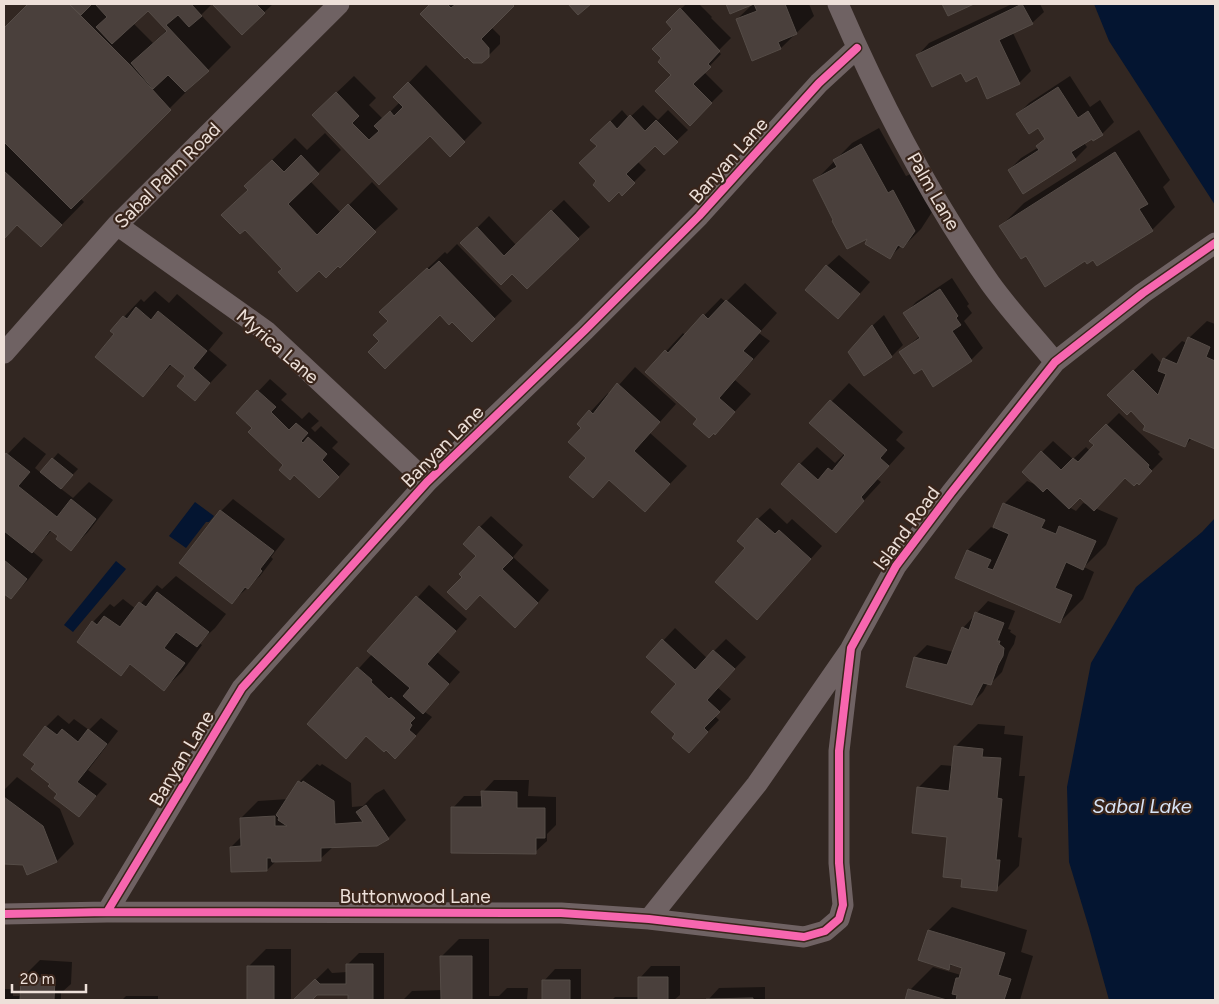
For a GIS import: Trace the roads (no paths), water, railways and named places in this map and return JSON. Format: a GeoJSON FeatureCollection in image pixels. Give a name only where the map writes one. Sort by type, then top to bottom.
{"type":"FeatureCollection","features":[{"type":"Feature","properties":{"kind":"street","name":"Sabal Palm Road"},"geometry":{"type":"LineString","coordinates":[[4,354],[117,225],[339,4]]}},
{"type":"Feature","properties":{"kind":"street","name":"Palm Lane"},"geometry":{"type":"LineString","coordinates":[[838,4],[882,101],[940,205],[991,284],[1055,362]]}},
{"type":"Feature","properties":{"kind":"street","name":"Banyan Lane"},"geometry":{"type":"LineString","coordinates":[[107,912],[242,688],[427,482],[585,330],[699,216],[819,83],[857,48]]}},
{"type":"Feature","properties":{"kind":"street","name":"Myrica Lane"},"geometry":{"type":"LineString","coordinates":[[117,225],[266,331],[427,482]]}},
{"type":"Feature","properties":{"kind":"street","name":"Island Road"},"geometry":{"type":"LineString","coordinates":[[649,919],[757,784],[851,648],[896,566],[1055,362],[1143,293],[1215,243]]}},
{"type":"Feature","properties":{"kind":"street","name":"Island Road"},"geometry":{"type":"LineString","coordinates":[[825,931],[839,919],[843,904],[839,864],[839,752],[851,648]]}},
{"type":"Feature","properties":{"kind":"street","name":"Buttonwood Lane"},"geometry":{"type":"LineString","coordinates":[[4,914],[107,912],[561,913],[649,919],[804,937],[825,931]]}},
{"type":"Feature","properties":{"kind":"water"},"geometry":{"type":"Polygon","coordinates":[[[1094,4],[1215,4],[1215,205],[1109,41],[1094,4]]]}},
{"type":"Feature","properties":{"kind":"water"},"geometry":{"type":"Polygon","coordinates":[[[195,502],[214,516],[209,522],[206,522],[186,548],[169,536],[195,502]]]}},
{"type":"Feature","properties":{"kind":"water","name":"Sabal Lake"},"geometry":{"type":"Polygon","coordinates":[[[1215,518],[1215,1000],[1109,1000],[1069,862],[1067,787],[1091,663],[1136,587],[1202,532],[1215,518]]]}},
{"type":"Feature","properties":{"kind":"water"},"geometry":{"type":"Polygon","coordinates":[[[116,561],[126,569],[73,632],[64,625],[116,561]]]}}]}
